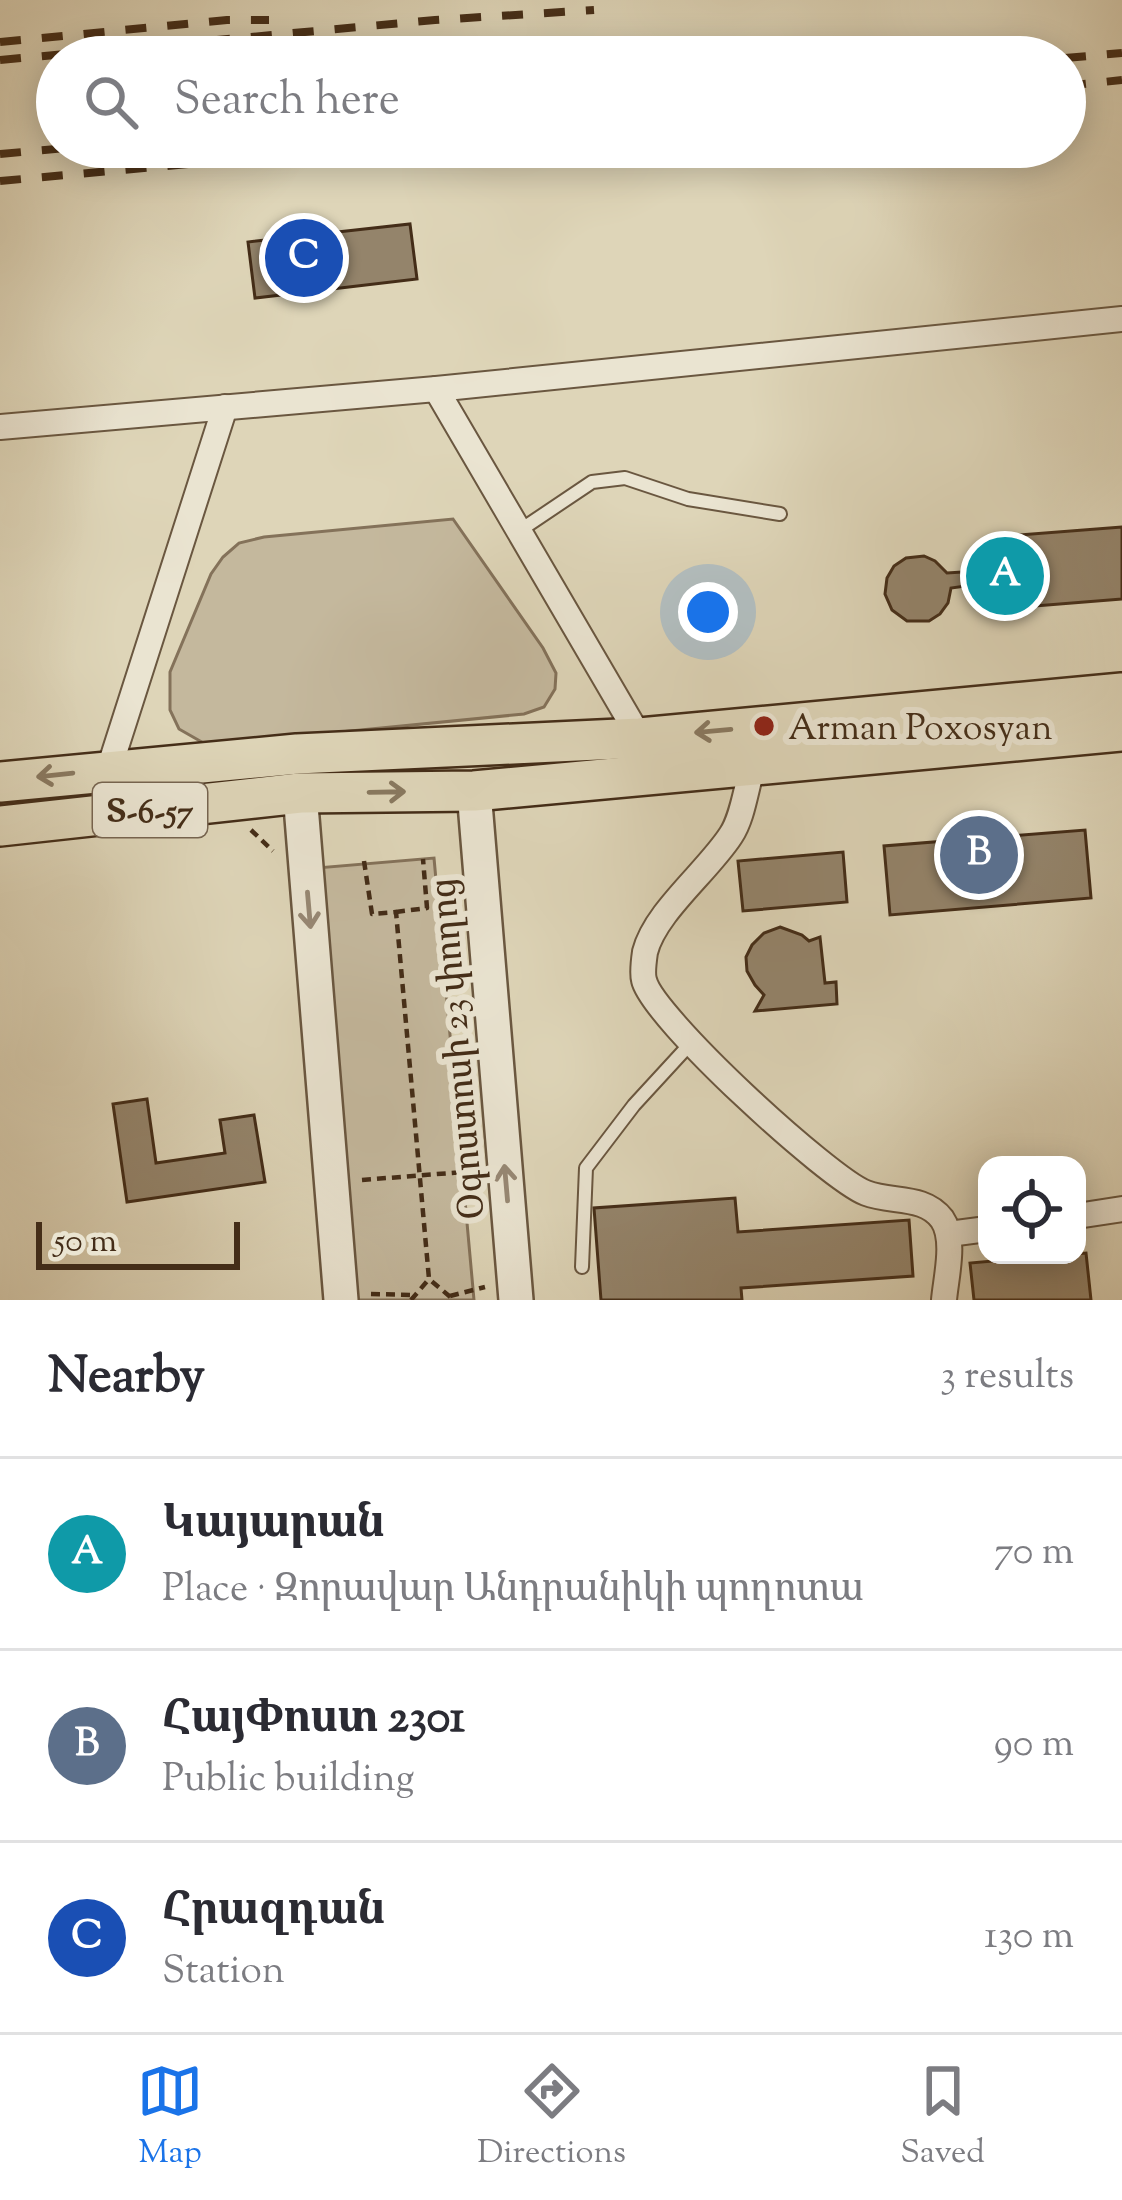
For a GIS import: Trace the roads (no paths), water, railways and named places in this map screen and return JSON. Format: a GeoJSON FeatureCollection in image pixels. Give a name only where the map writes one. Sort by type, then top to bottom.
{"type":"FeatureCollection","features":[{"type":"Feature","properties":{"kind":"main road","name":"Տ-6-57"},"geometry":{"type":"LineString","coordinates":[[0,826],[470,746],[640,738],[1122,693]]}},
{"type":"Feature","properties":{"kind":"main road","name":"Տ-6-57"},"geometry":{"type":"LineString","coordinates":[[0,782],[109,769],[299,773],[474,791],[1122,731]]}},
{"type":"Feature","properties":{"kind":"main road"},"geometry":{"type":"LineString","coordinates":[[470,746],[474,791]]}},
{"type":"Feature","properties":{"kind":"street"},"geometry":{"type":"LineString","coordinates":[[0,427],[436,389],[1122,319]]}},
{"type":"Feature","properties":{"kind":"street"},"geometry":{"type":"LineString","coordinates":[[436,389],[640,738]]}},
{"type":"Feature","properties":{"kind":"street"},"geometry":{"type":"LineString","coordinates":[[109,769],[225,407]]}},
{"type":"Feature","properties":{"kind":"street"},"geometry":{"type":"LineString","coordinates":[[753,766],[734,832],[655,928],[645,953],[644,980],[659,1008],[692,1042],[833,1172],[865,1193],[924,1204],[941,1217],[949,1234],[944,1300]]}},
{"type":"Feature","properties":{"kind":"street"},"geometry":{"type":"LineString","coordinates":[[299,773],[355,1297]]}},
{"type":"Feature","properties":{"kind":"street","name":"Օգոստոսի 23 փողոց"},"geometry":{"type":"LineString","coordinates":[[474,791],[505,1168],[509,1291]]}},
{"type":"Feature","properties":{"kind":"street"},"geometry":{"type":"LineString","coordinates":[[1086,1215],[1122,1209]]}},
{"type":"Feature","properties":{"kind":"street"},"geometry":{"type":"LineString","coordinates":[[949,1234],[978,1229]]}},
{"type":"Feature","properties":{"kind":"lane"},"geometry":{"type":"LineString","coordinates":[[519,531],[592,482],[625,478],[688,499],[780,514]]}},
{"type":"Feature","properties":{"kind":"lane"},"geometry":{"type":"LineString","coordinates":[[581,1267],[586,1168],[634,1105],[692,1042]]}},
{"type":"Feature","properties":{"kind":"railway"},"geometry":{"type":"LineString","coordinates":[[261,36],[594,10]]}},
{"type":"Feature","properties":{"kind":"railway"},"geometry":{"type":"LineString","coordinates":[[62,36],[269,20]]}},
{"type":"Feature","properties":{"kind":"railway"},"geometry":{"type":"LineString","coordinates":[[0,42],[36,39]]}},
{"type":"Feature","properties":{"kind":"railway"},"geometry":{"type":"LineString","coordinates":[[1086,56],[1122,53]]}},
{"type":"Feature","properties":{"kind":"railway"},"geometry":{"type":"LineString","coordinates":[[0,60],[36,57]]}},
{"type":"Feature","properties":{"kind":"railway"},"geometry":{"type":"LineString","coordinates":[[1086,84],[1122,80]]}},
{"type":"Feature","properties":{"kind":"railway"},"geometry":{"type":"LineString","coordinates":[[0,154],[36,151]]}},
{"type":"Feature","properties":{"kind":"railway"},"geometry":{"type":"LineString","coordinates":[[0,181],[144,168]]}},
{"type":"Feature","properties":{"kind":"place","name":"Հրազդան"},"geometry":{"type":"Point","coordinates":[304,258]}},
{"type":"Feature","properties":{"kind":"place","name":"Կայարան"},"geometry":{"type":"Point","coordinates":[1005,576]}},
{"type":"Feature","properties":{"kind":"place","name":"Arman Poxosyan"},"geometry":{"type":"Point","coordinates":[764,726]}},
{"type":"Feature","properties":{"kind":"place","name":"ՀայՓոստ 2301"},"geometry":{"type":"Point","coordinates":[979,855]}}]}
